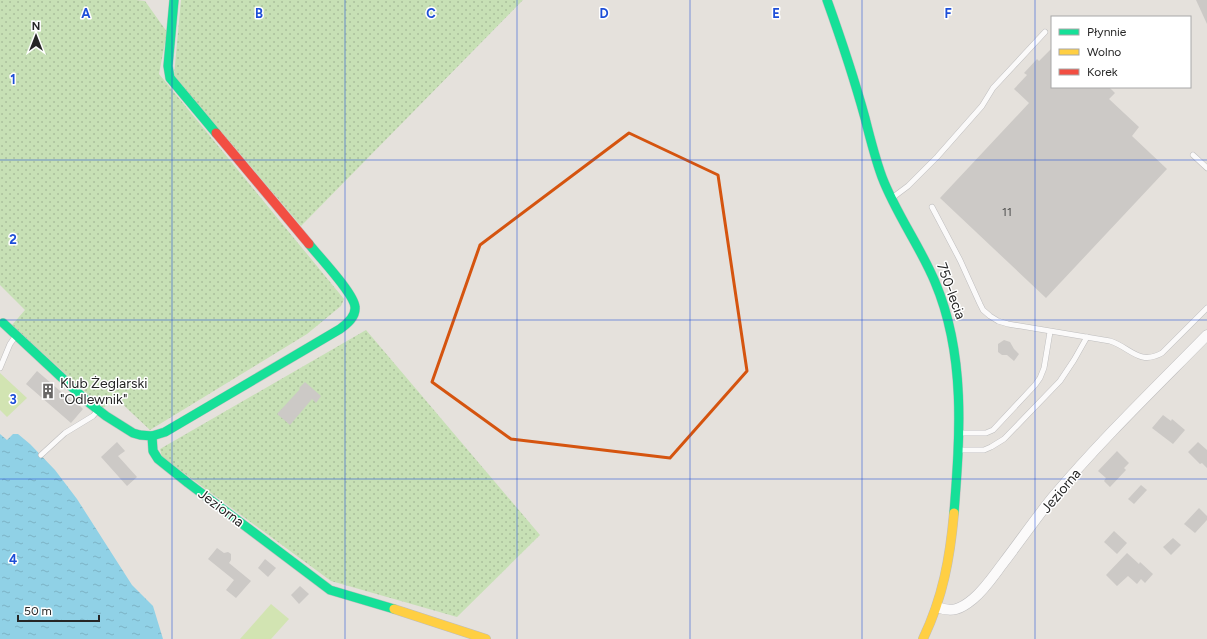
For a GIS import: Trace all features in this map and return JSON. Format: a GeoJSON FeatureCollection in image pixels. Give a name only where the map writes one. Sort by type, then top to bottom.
{"type":"FeatureCollection","features":[{"type":"Feature","properties":{"kind":"street"},"geometry":{"type":"LineString","coordinates":[[2,321],[16,336],[98,410],[133,433],[152,436],[165,432],[340,329],[349,322],[355,312],[353,300],[347,290],[170,78],[168,66],[174,0]]}},
{"type":"Feature","properties":{"kind":"street","name":"750-lecia"},"geometry":{"type":"LineString","coordinates":[[827,0],[843,43],[880,169],[892,198],[937,287],[948,318],[954,344],[960,393],[958,450],[949,556],[937,607]]}},
{"type":"Feature","properties":{"kind":"street","name":"Jeziorna"},"geometry":{"type":"LineString","coordinates":[[937,607],[946,610],[956,610],[967,604],[979,593],[1058,492],[1122,420],[1207,335]]}},
{"type":"Feature","properties":{"kind":"street","name":"Jeziorna"},"geometry":{"type":"LineString","coordinates":[[152,436],[153,451],[158,458],[188,483],[330,590],[421,617],[486,639]]}},
{"type":"Feature","properties":{"kind":"street"},"geometry":{"type":"LineString","coordinates":[[923,639],[937,607]]}},
{"type":"Feature","properties":{"kind":"lane"},"geometry":{"type":"LineString","coordinates":[[892,198],[908,186],[936,157],[982,106],[993,88],[1045,32]]}},
{"type":"Feature","properties":{"kind":"lane"},"geometry":{"type":"LineString","coordinates":[[1193,155],[1207,168]]}},
{"type":"Feature","properties":{"kind":"lane"},"geometry":{"type":"LineString","coordinates":[[932,207],[962,264],[983,310],[990,316],[1003,323],[1116,343],[1139,357],[1152,357],[1157,356],[1166,350],[1207,308]]}},
{"type":"Feature","properties":{"kind":"lane"},"geometry":{"type":"LineString","coordinates":[[959,433],[986,433],[993,430],[1035,385],[1044,368],[1050,332]]}},
{"type":"Feature","properties":{"kind":"lane"},"geometry":{"type":"LineString","coordinates":[[0,368],[11,342],[16,336]]}},
{"type":"Feature","properties":{"kind":"lane"},"geometry":{"type":"LineString","coordinates":[[958,450],[975,450],[991,447],[998,444],[1010,434],[1060,381],[1074,360],[1086,337]]}},
{"type":"Feature","properties":{"kind":"lane"},"geometry":{"type":"LineString","coordinates":[[41,455],[65,433],[93,416],[98,410]]}},
{"type":"Feature","properties":{"kind":"highlighted area"},"geometry":{"type":"Polygon","coordinates":[[[629,133],[718,175],[747,371],[670,458],[511,439],[432,382],[480,245],[629,133]]]}},
{"type":"Feature","properties":{"kind":"green space"},"geometry":{"type":"Polygon","coordinates":[[[0,0],[145,1],[167,32],[159,74],[344,299],[341,306],[307,334],[150,430],[117,399],[103,408],[12,325],[25,310],[0,285],[0,0]]]}},
{"type":"Feature","properties":{"kind":"green space"},"geometry":{"type":"Polygon","coordinates":[[[181,0],[523,0],[301,226],[174,76],[181,0]]]}},
{"type":"Feature","properties":{"kind":"green space"},"geometry":{"type":"Polygon","coordinates":[[[366,330],[540,535],[457,617],[331,581],[162,457],[160,449],[366,330]]]}},
{"type":"Feature","properties":{"kind":"green space"},"geometry":{"type":"Polygon","coordinates":[[[0,373],[27,398],[7,417],[0,410],[0,373]]]}},
{"type":"Feature","properties":{"kind":"green space"},"geometry":{"type":"Polygon","coordinates":[[[271,604],[289,619],[271,639],[240,639],[271,604]]]}},
{"type":"Feature","properties":{"kind":"water"},"geometry":{"type":"Polygon","coordinates":[[[0,434],[7,440],[13,434],[18,434],[30,444],[55,470],[77,499],[132,585],[153,606],[163,639],[0,639],[0,434]]]}},
{"type":"Feature","properties":{"kind":"building"},"geometry":{"type":"Polygon","coordinates":[[[1196,0],[1207,0],[1207,24],[1196,0]]]}},
{"type":"Feature","properties":{"kind":"building"},"geometry":{"type":"Polygon","coordinates":[[[1051,49],[1051,88],[1110,88],[1115,93],[1109,99],[1139,127],[1132,136],[1167,169],[1046,298],[940,198],[1029,103],[1014,89],[1027,75],[1024,73],[1037,59],[1039,61],[1051,49]]]}},
{"type":"Feature","properties":{"kind":"building"},"geometry":{"type":"Polygon","coordinates":[[[1004,340],[1010,342],[1019,354],[1014,361],[1007,355],[1002,355],[998,352],[998,344],[1004,340]]]}},
{"type":"Feature","properties":{"kind":"building","name":"Klub Żeglarski \"Odlewnik\""},"geometry":{"type":"Polygon","coordinates":[[[37,371],[83,409],[71,423],[26,384],[37,371]]]}},
{"type":"Feature","properties":{"kind":"building"},"geometry":{"type":"Polygon","coordinates":[[[305,382],[321,396],[316,403],[312,399],[290,425],[277,414],[305,382]]]}},
{"type":"Feature","properties":{"kind":"building"},"geometry":{"type":"Polygon","coordinates":[[[1163,415],[1171,421],[1172,419],[1185,430],[1173,444],[1152,428],[1163,415]]]}},
{"type":"Feature","properties":{"kind":"building"},"geometry":{"type":"Polygon","coordinates":[[[117,442],[125,451],[118,456],[137,477],[127,486],[101,457],[117,442]]]}},
{"type":"Feature","properties":{"kind":"building"},"geometry":{"type":"Polygon","coordinates":[[[1198,442],[1207,450],[1207,468],[1202,463],[1200,464],[1188,452],[1198,442]]]}},
{"type":"Feature","properties":{"kind":"building"},"geometry":{"type":"Polygon","coordinates":[[[1117,451],[1129,463],[1124,468],[1126,470],[1110,487],[1104,481],[1106,478],[1098,471],[1117,451]]]}},
{"type":"Feature","properties":{"kind":"building"},"geometry":{"type":"Polygon","coordinates":[[[1141,485],[1147,490],[1134,504],[1128,499],[1141,485]]]}},
{"type":"Feature","properties":{"kind":"building"},"geometry":{"type":"Polygon","coordinates":[[[1199,508],[1207,516],[1207,520],[1195,533],[1184,524],[1199,508]]]}},
{"type":"Feature","properties":{"kind":"building"},"geometry":{"type":"Polygon","coordinates":[[[1114,531],[1127,543],[1117,554],[1104,542],[1114,531]]]}},
{"type":"Feature","properties":{"kind":"building"},"geometry":{"type":"Polygon","coordinates":[[[1173,538],[1181,545],[1171,555],[1163,547],[1173,538]]]}},
{"type":"Feature","properties":{"kind":"building"},"geometry":{"type":"Polygon","coordinates":[[[217,548],[224,553],[228,552],[231,554],[231,560],[229,563],[251,581],[236,598],[226,590],[234,580],[208,559],[217,548]]]}},
{"type":"Feature","properties":{"kind":"building"},"geometry":{"type":"Polygon","coordinates":[[[1127,553],[1153,574],[1145,583],[1141,579],[1137,584],[1128,576],[1117,586],[1106,575],[1127,553]]]}},
{"type":"Feature","properties":{"kind":"building"},"geometry":{"type":"Polygon","coordinates":[[[265,559],[276,568],[268,577],[258,568],[265,559]]]}},
{"type":"Feature","properties":{"kind":"building"},"geometry":{"type":"Polygon","coordinates":[[[300,586],[309,594],[299,604],[291,595],[300,586]]]}},
{"type":"Feature","properties":{"kind":"traffic: fast"},"geometry":{"type":"LineString","coordinates":[[174,0],[168,66],[170,78],[216,133]]}},
{"type":"Feature","properties":{"kind":"traffic: fast"},"geometry":{"type":"LineString","coordinates":[[827,0],[852,73],[882,177],[894,204],[935,282],[945,310],[952,338],[956,367],[959,425],[954,513]]}},
{"type":"Feature","properties":{"kind":"traffic: fast"},"geometry":{"type":"LineString","coordinates":[[152,436],[165,432],[340,329],[350,320],[354,314],[355,307],[349,293],[309,244]]}},
{"type":"Feature","properties":{"kind":"traffic: fast"},"geometry":{"type":"LineString","coordinates":[[3,323],[88,402],[106,416],[133,433],[152,436],[153,451],[158,459],[330,590],[394,609]]}},
{"type":"Feature","properties":{"kind":"traffic: slow"},"geometry":{"type":"LineString","coordinates":[[923,639],[941,593],[948,562],[954,513]]}},
{"type":"Feature","properties":{"kind":"traffic: slow"},"geometry":{"type":"LineString","coordinates":[[394,609],[486,639]]}},
{"type":"Feature","properties":{"kind":"traffic: jam"},"geometry":{"type":"LineString","coordinates":[[216,133],[309,244]]}},
{"type":"Feature","properties":{"kind":"place","name":"Klub Żeglarski \"Odlewnik\""},"geometry":{"type":"Point","coordinates":[48,391]}}]}
